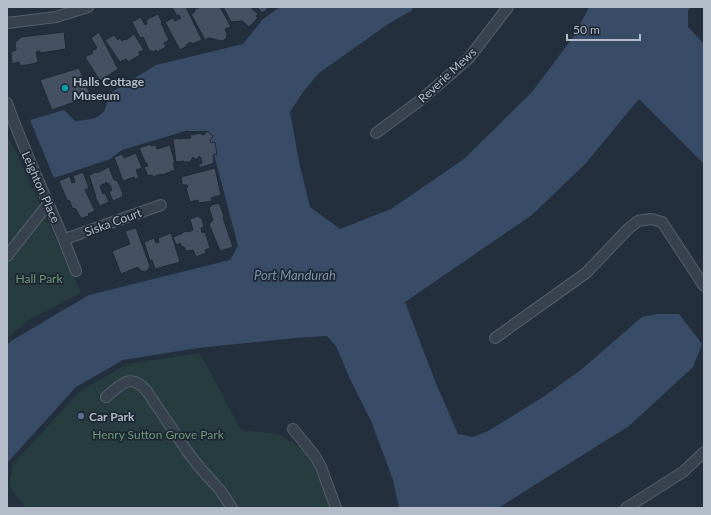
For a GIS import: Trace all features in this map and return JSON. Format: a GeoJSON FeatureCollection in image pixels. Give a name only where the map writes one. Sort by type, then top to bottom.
{"type":"FeatureCollection","features":[{"type":"Feature","properties":{"kind":"street"},"geometry":{"type":"LineString","coordinates":[[7,23],[56,17],[88,7]]}},
{"type":"Feature","properties":{"kind":"street","name":"Reverie Mews"},"geometry":{"type":"LineString","coordinates":[[376,133],[422,99],[469,58],[508,7]]}},
{"type":"Feature","properties":{"kind":"street","name":"Leighton Place"},"geometry":{"type":"LineString","coordinates":[[7,103],[48,204],[65,239],[76,271]]}},
{"type":"Feature","properties":{"kind":"street"},"geometry":{"type":"LineString","coordinates":[[7,256],[48,204]]}},
{"type":"Feature","properties":{"kind":"street","name":"Siska Court"},"geometry":{"type":"LineString","coordinates":[[65,239],[161,205]]}},
{"type":"Feature","properties":{"kind":"street"},"geometry":{"type":"LineString","coordinates":[[495,338],[586,273],[628,229],[638,221],[651,219],[662,222],[704,286]]}},
{"type":"Feature","properties":{"kind":"street"},"geometry":{"type":"LineString","coordinates":[[106,397],[128,381],[140,383],[187,451],[220,490],[232,508]]}},
{"type":"Feature","properties":{"kind":"street"},"geometry":{"type":"LineString","coordinates":[[294,429],[308,446],[318,462],[336,508]]}},
{"type":"Feature","properties":{"kind":"street"},"geometry":{"type":"LineString","coordinates":[[626,508],[683,472],[704,452]]}},
{"type":"Feature","properties":{"kind":"green space","name":"Hall Park"},"geometry":{"type":"Polygon","coordinates":[[[7,135],[81,293],[28,320],[7,339],[7,135]]]}},
{"type":"Feature","properties":{"kind":"green space","name":"Henry Sutton Grove Park"},"geometry":{"type":"Polygon","coordinates":[[[200,353],[241,430],[278,434],[305,450],[320,476],[329,508],[26,508],[9,486],[13,464],[80,391],[127,364],[200,353]]]}},
{"type":"Feature","properties":{"kind":"water","name":"Port Mandurah"},"geometry":{"type":"Polygon","coordinates":[[[280,7],[414,7],[411,11],[391,22],[319,73],[303,92],[290,112],[299,162],[310,207],[340,229],[391,209],[464,159],[532,92],[574,36],[589,7],[691,7],[688,11],[688,27],[704,44],[704,164],[639,99],[586,163],[532,215],[405,302],[435,381],[458,434],[473,437],[488,431],[543,397],[582,369],[642,317],[657,314],[679,314],[702,344],[693,367],[629,426],[498,508],[399,508],[393,480],[371,421],[350,379],[336,346],[327,336],[198,348],[123,360],[76,387],[7,463],[7,345],[11,341],[89,295],[230,260],[238,246],[208,131],[185,131],[122,150],[110,159],[54,178],[30,120],[64,110],[75,121],[99,116],[103,113],[107,103],[107,95],[156,65],[243,44],[263,19],[280,7]]]}},
{"type":"Feature","properties":{"kind":"building"},"geometry":{"type":"Polygon","coordinates":[[[172,7],[186,7],[202,40],[192,44],[191,42],[180,50],[165,22],[173,18],[175,21],[181,18],[179,15],[177,16],[172,7]]]}},
{"type":"Feature","properties":{"kind":"building"},"geometry":{"type":"Polygon","coordinates":[[[200,7],[220,7],[231,27],[225,29],[227,34],[226,39],[222,41],[209,38],[205,40],[191,14],[195,12],[194,10],[200,7]]]}},
{"type":"Feature","properties":{"kind":"building"},"geometry":{"type":"Polygon","coordinates":[[[223,7],[250,7],[258,14],[256,16],[258,17],[249,27],[242,21],[231,22],[223,7]]]}},
{"type":"Feature","properties":{"kind":"building"},"geometry":{"type":"Polygon","coordinates":[[[257,7],[268,8],[264,12],[261,12],[257,7]]]}},
{"type":"Feature","properties":{"kind":"building"},"geometry":{"type":"Polygon","coordinates":[[[158,14],[169,40],[164,43],[166,47],[157,52],[156,50],[153,52],[149,50],[143,37],[140,38],[132,22],[141,17],[145,25],[147,24],[146,20],[158,14]]]}},
{"type":"Feature","properties":{"kind":"building"},"geometry":{"type":"Polygon","coordinates":[[[64,32],[66,49],[40,53],[40,51],[36,52],[38,62],[32,64],[20,66],[19,62],[12,64],[11,52],[16,50],[15,43],[21,37],[64,32]]]}},
{"type":"Feature","properties":{"kind":"building"},"geometry":{"type":"Polygon","coordinates":[[[99,32],[118,69],[100,81],[85,57],[93,53],[92,51],[97,48],[91,38],[99,32]]]}},
{"type":"Feature","properties":{"kind":"building"},"geometry":{"type":"Polygon","coordinates":[[[134,34],[144,50],[139,52],[140,55],[128,62],[126,59],[120,62],[105,40],[114,35],[118,40],[120,38],[122,41],[134,34]]]}},
{"type":"Feature","properties":{"kind":"building","name":"Halls Cottage Museum"},"geometry":{"type":"Polygon","coordinates":[[[79,68],[91,96],[52,110],[40,80],[79,68]]]}},
{"type":"Feature","properties":{"kind":"building"},"geometry":{"type":"Polygon","coordinates":[[[207,131],[213,136],[210,140],[211,143],[215,142],[217,154],[213,155],[214,163],[199,168],[199,164],[202,163],[199,156],[197,160],[193,157],[190,162],[176,162],[173,139],[191,138],[190,135],[202,133],[202,135],[204,135],[207,131]]]}},
{"type":"Feature","properties":{"kind":"building"},"geometry":{"type":"Polygon","coordinates":[[[150,144],[151,146],[156,145],[157,149],[170,145],[175,163],[173,163],[175,170],[153,177],[152,175],[148,176],[144,167],[148,166],[139,148],[150,144]]]}},
{"type":"Feature","properties":{"kind":"building"},"geometry":{"type":"Polygon","coordinates":[[[136,153],[142,168],[136,170],[139,178],[135,179],[134,177],[123,181],[114,157],[122,154],[124,158],[136,153]]]}},
{"type":"Feature","properties":{"kind":"building"},"geometry":{"type":"Polygon","coordinates":[[[109,167],[114,180],[118,182],[123,194],[122,197],[113,201],[109,192],[112,190],[109,183],[107,184],[106,182],[105,184],[102,184],[102,186],[100,186],[103,194],[105,193],[109,202],[100,206],[95,197],[89,175],[109,167]]]}},
{"type":"Feature","properties":{"kind":"building"},"geometry":{"type":"Polygon","coordinates":[[[215,168],[221,195],[211,198],[212,201],[199,203],[198,200],[190,202],[186,188],[188,187],[187,185],[182,184],[181,177],[215,168]]]}},
{"type":"Feature","properties":{"kind":"building"},"geometry":{"type":"Polygon","coordinates":[[[83,172],[89,188],[85,190],[95,211],[88,214],[89,216],[82,218],[76,209],[72,208],[70,201],[67,200],[59,181],[70,176],[72,183],[75,182],[73,176],[83,172]]]}},
{"type":"Feature","properties":{"kind":"building"},"geometry":{"type":"Polygon","coordinates":[[[219,203],[233,247],[220,251],[209,224],[213,220],[209,208],[212,205],[219,203]]]}},
{"type":"Feature","properties":{"kind":"building"},"geometry":{"type":"Polygon","coordinates":[[[198,216],[202,219],[204,227],[201,228],[202,233],[205,232],[210,248],[205,250],[206,253],[196,257],[193,250],[186,251],[180,243],[176,245],[173,237],[183,232],[193,230],[190,219],[198,216]]]}},
{"type":"Feature","properties":{"kind":"building"},"geometry":{"type":"Polygon","coordinates":[[[136,228],[150,266],[148,270],[144,272],[138,267],[121,274],[112,251],[130,244],[125,231],[136,228]]]}},
{"type":"Feature","properties":{"kind":"building"},"geometry":{"type":"Polygon","coordinates":[[[171,233],[180,262],[155,269],[152,260],[150,261],[144,242],[154,238],[156,243],[159,242],[158,238],[171,233]]]}},
{"type":"Feature","properties":{"kind":"place","name":"Halls Cottage Museum"},"geometry":{"type":"Point","coordinates":[65,88]}},
{"type":"Feature","properties":{"kind":"place","name":"Car Park"},"geometry":{"type":"Point","coordinates":[81,416]}}]}
